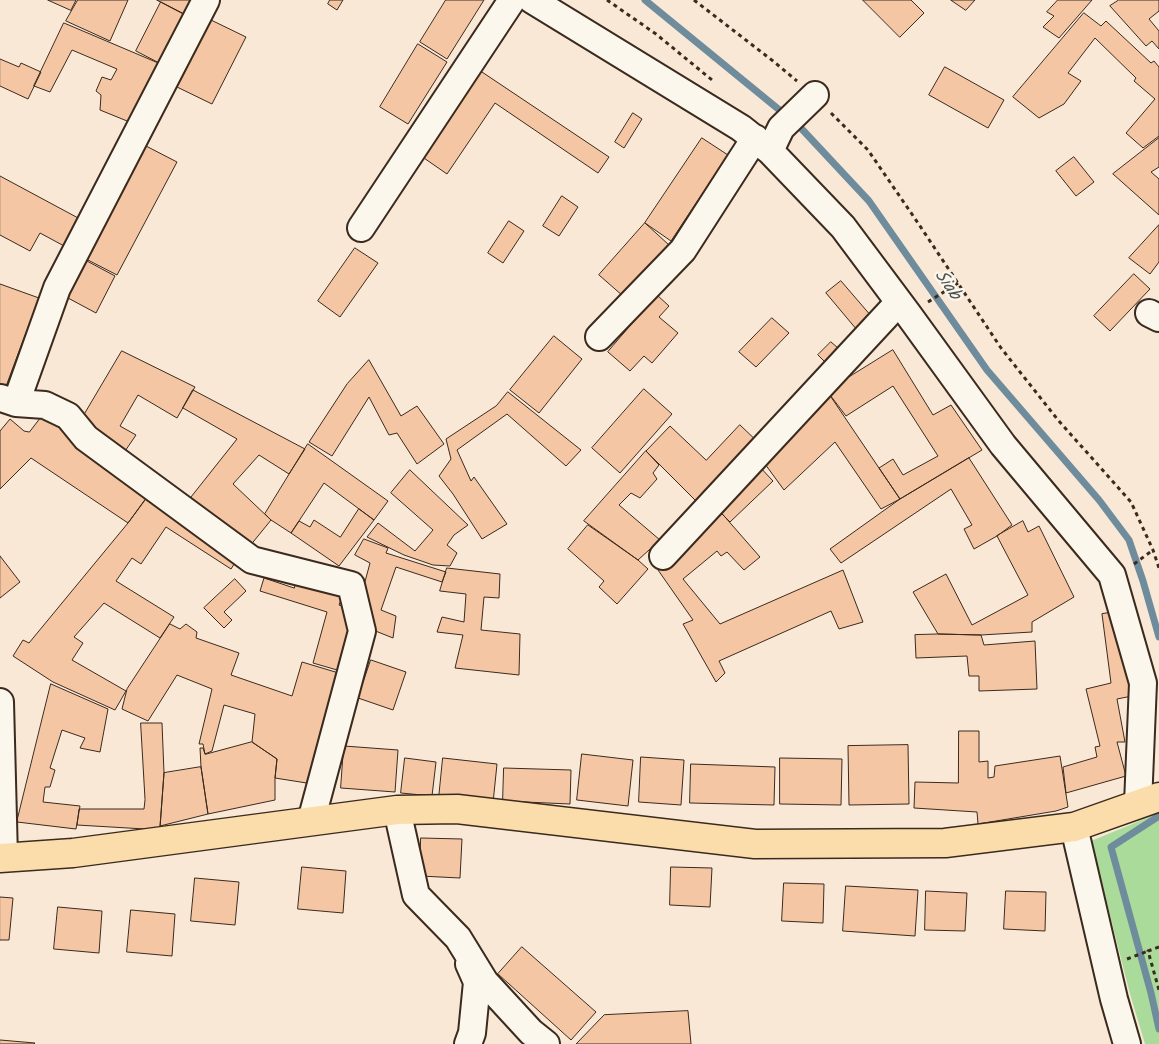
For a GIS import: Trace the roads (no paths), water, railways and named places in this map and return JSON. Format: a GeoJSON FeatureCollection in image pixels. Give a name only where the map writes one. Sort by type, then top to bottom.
{"type":"FeatureCollection","features":[{"type":"Feature","properties":{"kind":"main road"},"geometry":{"type":"LineString","coordinates":[[2,858],[73,853],[398,810],[457,809],[755,844],[945,844],[1074,827],[1148,801]]}},
{"type":"Feature","properties":{"kind":"street"},"geometry":{"type":"LineString","coordinates":[[206,0],[57,288],[8,401],[45,405],[68,416],[86,438],[252,560],[351,585],[362,631],[311,821]]}},
{"type":"Feature","properties":{"kind":"street"},"geometry":{"type":"LineString","coordinates":[[361,228],[529,0],[741,128],[769,139],[843,227],[911,303],[1003,445],[1112,575],[1149,671],[1144,683],[1148,801]]}},
{"type":"Feature","properties":{"kind":"street"},"geometry":{"type":"LineString","coordinates":[[599,337],[683,250],[769,139],[809,101]]}},
{"type":"Feature","properties":{"kind":"street"},"geometry":{"type":"LineString","coordinates":[[663,556],[911,303]]}},
{"type":"Feature","properties":{"kind":"street"},"geometry":{"type":"LineString","coordinates":[[0,702],[2,858]]}},
{"type":"Feature","properties":{"kind":"street"},"geometry":{"type":"LineString","coordinates":[[398,810],[416,895],[458,938],[485,982],[530,1032],[546,1044]]}},
{"type":"Feature","properties":{"kind":"street"},"geometry":{"type":"LineString","coordinates":[[1074,827],[1114,999],[1127,1044]]}},
{"type":"Feature","properties":{"kind":"street"},"geometry":{"type":"LineString","coordinates":[[458,938],[477,982],[472,1033],[468,1044]]}},
{"type":"Feature","properties":{"kind":"waterway","name":"Siab"},"geometry":{"type":"LineString","coordinates":[[645,0],[799,126],[869,201],[987,370],[1099,500],[1129,540],[1159,637]]}},
{"type":"Feature","properties":{"kind":"waterway"},"geometry":{"type":"LineString","coordinates":[[1159,816],[1111,847],[1159,1029]]}}]}
